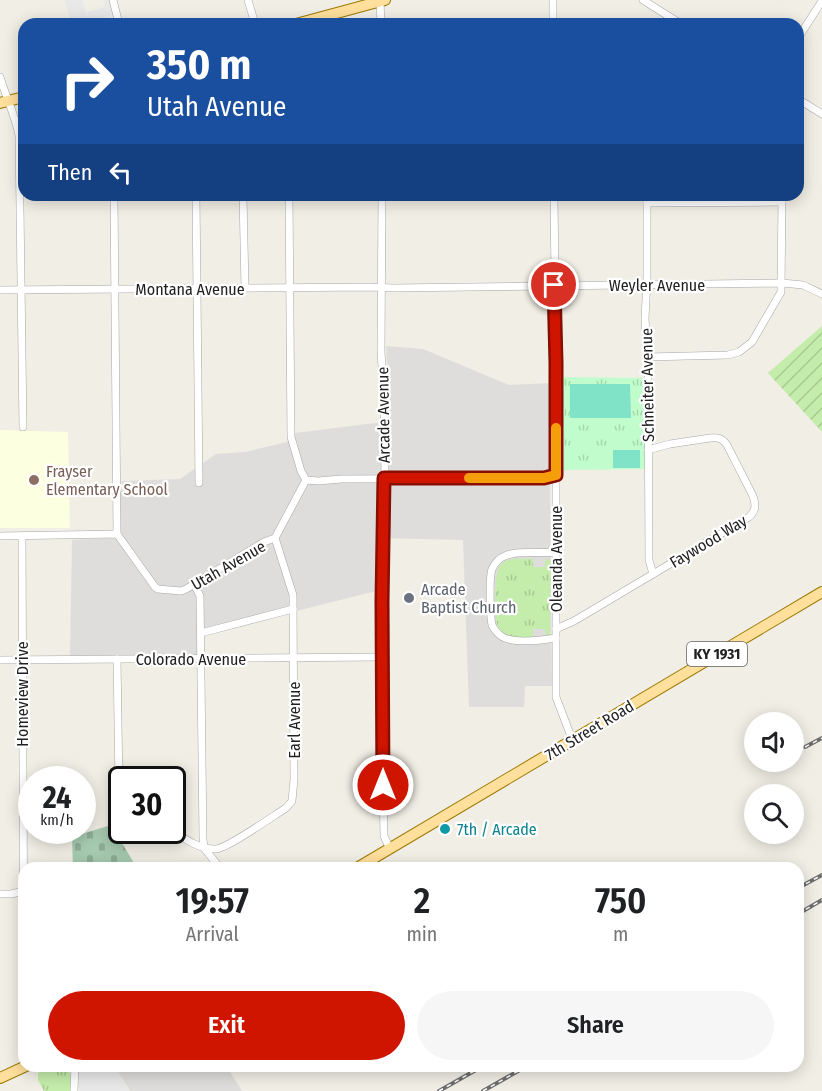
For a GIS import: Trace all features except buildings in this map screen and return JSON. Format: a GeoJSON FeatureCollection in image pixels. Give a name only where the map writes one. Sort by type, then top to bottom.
{"type":"FeatureCollection","features":[{"type":"Feature","properties":{"kind":"main road"},"geometry":{"type":"LineString","coordinates":[[319,18],[383,1]]}},
{"type":"Feature","properties":{"kind":"main road","name":"7th Street Road"},"geometry":{"type":"LineString","coordinates":[[366,862],[822,592]]}},
{"type":"Feature","properties":{"kind":"main road"},"geometry":{"type":"LineString","coordinates":[[0,1078],[18,1070]]}},
{"type":"Feature","properties":{"kind":"street"},"geometry":{"type":"LineString","coordinates":[[113,0],[118,18]]}},
{"type":"Feature","properties":{"kind":"street"},"geometry":{"type":"LineString","coordinates":[[248,0],[253,18]]}},
{"type":"Feature","properties":{"kind":"street"},"geometry":{"type":"LineString","coordinates":[[552,18],[553,0]]}},
{"type":"Feature","properties":{"kind":"street"},"geometry":{"type":"LineString","coordinates":[[643,0],[665,18]]}},
{"type":"Feature","properties":{"kind":"street"},"geometry":{"type":"LineString","coordinates":[[382,18],[383,1]]}},
{"type":"Feature","properties":{"kind":"street"},"geometry":{"type":"LineString","coordinates":[[804,29],[822,1]]}},
{"type":"Feature","properties":{"kind":"street"},"geometry":{"type":"LineString","coordinates":[[0,78],[4,102],[13,110],[18,131]]}},
{"type":"Feature","properties":{"kind":"street"},"geometry":{"type":"LineString","coordinates":[[804,103],[822,114]]}},
{"type":"Feature","properties":{"kind":"street"},"geometry":{"type":"LineString","coordinates":[[19,201],[23,427]]}},
{"type":"Feature","properties":{"kind":"street"},"geometry":{"type":"LineString","coordinates":[[0,536],[117,534],[114,201]]}},
{"type":"Feature","properties":{"kind":"street"},"geometry":{"type":"LineString","coordinates":[[196,201],[199,483]]}},
{"type":"Feature","properties":{"kind":"street"},"geometry":{"type":"LineString","coordinates":[[243,201],[245,288]]}},
{"type":"Feature","properties":{"kind":"street"},"geometry":{"type":"LineString","coordinates":[[289,201],[291,437],[306,480],[544,478],[556,475]]}},
{"type":"Feature","properties":{"kind":"street","name":"Arcade Avenue"},"geometry":{"type":"LineString","coordinates":[[382,201],[383,788],[384,836],[390,849]]}},
{"type":"Feature","properties":{"kind":"street","name":"Oleanda Avenue"},"geometry":{"type":"LineString","coordinates":[[554,201],[556,697],[572,740]]}},
{"type":"Feature","properties":{"kind":"street"},"geometry":{"type":"LineString","coordinates":[[647,203],[714,201]]}},
{"type":"Feature","properties":{"kind":"street"},"geometry":{"type":"LineString","coordinates":[[647,357],[728,356],[739,352],[755,339],[780,295],[782,201]]}},
{"type":"Feature","properties":{"kind":"street","name":"Schneiter Avenue"},"geometry":{"type":"LineString","coordinates":[[647,203],[645,318],[649,560],[653,574]]}},
{"type":"Feature","properties":{"kind":"street","name":"Weyler Avenue"},"geometry":{"type":"LineString","coordinates":[[381,288],[782,284],[803,285],[822,294]]}},
{"type":"Feature","properties":{"kind":"street","name":"Montana Avenue"},"geometry":{"type":"LineString","coordinates":[[0,290],[381,288]]}},
{"type":"Feature","properties":{"kind":"street","name":"Faywood Way"},"geometry":{"type":"LineString","coordinates":[[556,630],[752,514],[755,506],[748,487],[722,439],[716,437],[680,442],[648,450]]}},
{"type":"Feature","properties":{"kind":"street","name":"Utah Avenue"},"geometry":{"type":"LineString","coordinates":[[117,534],[158,589],[181,591],[264,542],[275,538],[306,480]]}},
{"type":"Feature","properties":{"kind":"street","name":"Homeview Drive"},"geometry":{"type":"LineString","coordinates":[[22,536],[23,862]]}},
{"type":"Feature","properties":{"kind":"street","name":"Earl Avenue"},"geometry":{"type":"LineString","coordinates":[[204,848],[219,849],[229,844],[286,808],[292,801],[294,779],[293,596],[275,538]]}},
{"type":"Feature","properties":{"kind":"street"},"geometry":{"type":"LineString","coordinates":[[556,552],[508,554],[496,563],[491,576],[492,622],[499,635],[510,640],[556,638]]}},
{"type":"Feature","properties":{"kind":"street"},"geometry":{"type":"LineString","coordinates":[[194,584],[200,596],[204,848]]}},
{"type":"Feature","properties":{"kind":"street"},"geometry":{"type":"LineString","coordinates":[[201,633],[293,609]]}},
{"type":"Feature","properties":{"kind":"street","name":"Colorado Avenue"},"geometry":{"type":"LineString","coordinates":[[0,660],[382,657]]}},
{"type":"Feature","properties":{"kind":"street"},"geometry":{"type":"LineString","coordinates":[[117,659],[118,766]]}},
{"type":"Feature","properties":{"kind":"street"},"geometry":{"type":"LineString","coordinates":[[186,839],[204,848],[215,862]]}},
{"type":"Feature","properties":{"kind":"street"},"geometry":{"type":"LineString","coordinates":[[0,894],[18,892]]}},
{"type":"Feature","properties":{"kind":"street"},"geometry":{"type":"LineString","coordinates":[[74,1091],[75,1072]]}},
{"type":"Feature","properties":{"kind":"shaded area"},"geometry":{"type":"Polygon","coordinates":[[[64,0],[82,0],[87,18],[70,18],[64,0]]]}},
{"type":"Feature","properties":{"kind":"shaded area"},"geometry":{"type":"Polygon","coordinates":[[[104,0],[109,0],[112,15],[88,18],[87,12],[105,7],[104,0]]]}},
{"type":"Feature","properties":{"kind":"shaded area"},"geometry":{"type":"Polygon","coordinates":[[[386,346],[423,349],[509,385],[551,383],[552,686],[525,686],[524,707],[469,707],[463,540],[377,538],[376,591],[206,634],[197,655],[70,656],[72,540],[114,538],[122,481],[180,479],[216,454],[245,452],[287,442],[295,433],[391,421],[386,346]]]}},
{"type":"Feature","properties":{"kind":"shaded area","name":"Frayser Elementary School"},"geometry":{"type":"Polygon","coordinates":[[[0,430],[68,432],[70,528],[0,528],[0,430]]]}},
{"type":"Feature","properties":{"kind":"shaded area"},"geometry":{"type":"Polygon","coordinates":[[[79,1072],[118,1072],[129,1091],[79,1091],[79,1072]]]}},
{"type":"Feature","properties":{"kind":"shaded area"},"geometry":{"type":"Polygon","coordinates":[[[118,1072],[230,1072],[242,1091],[130,1091],[118,1072]]]}},
{"type":"Feature","properties":{"kind":"green space"},"geometry":{"type":"Polygon","coordinates":[[[822,326],[822,432],[768,373],[822,326]]]}},
{"type":"Feature","properties":{"kind":"green space"},"geometry":{"type":"Polygon","coordinates":[[[563,377],[645,378],[645,469],[562,470],[563,377]]]}},
{"type":"Feature","properties":{"kind":"green space"},"geometry":{"type":"Polygon","coordinates":[[[570,384],[630,384],[631,418],[570,418],[570,384]]]}},
{"type":"Feature","properties":{"kind":"green space"},"geometry":{"type":"Polygon","coordinates":[[[613,450],[640,450],[640,468],[613,468],[613,450]]]}},
{"type":"Feature","properties":{"kind":"green space"},"geometry":{"type":"Polygon","coordinates":[[[533,559],[533,567],[545,567],[545,559],[551,564],[550,635],[546,636],[545,629],[533,629],[533,637],[511,637],[501,631],[497,625],[495,593],[497,575],[501,564],[508,560],[533,559]]]}},
{"type":"Feature","properties":{"kind":"green space"},"geometry":{"type":"Polygon","coordinates":[[[108,826],[108,844],[122,844],[133,862],[73,862],[72,844],[96,844],[96,830],[108,826]]]}},
{"type":"Feature","properties":{"kind":"green space"},"geometry":{"type":"Polygon","coordinates":[[[70,1072],[72,1091],[44,1091],[38,1080],[38,1073],[70,1072]]]}},
{"type":"Feature","properties":{"kind":"railway"},"geometry":{"type":"LineString","coordinates":[[805,747],[822,738]]}},
{"type":"Feature","properties":{"kind":"railway"},"geometry":{"type":"LineString","coordinates":[[804,885],[822,875]]}},
{"type":"Feature","properties":{"kind":"railway"},"geometry":{"type":"LineString","coordinates":[[804,910],[822,900]]}},
{"type":"Feature","properties":{"kind":"railway"},"geometry":{"type":"LineString","coordinates":[[439,1091],[472,1072]]}},
{"type":"Feature","properties":{"kind":"railway"},"geometry":{"type":"LineString","coordinates":[[483,1091],[516,1072]]}},
{"type":"Feature","properties":{"kind":"slow traffic"},"geometry":{"type":"LineString","coordinates":[[469,478],[544,478],[556,475],[556,428]]}},
{"type":"Feature","properties":{"kind":"place","name":"Frayser Elementary School"},"geometry":{"type":"Point","coordinates":[34,480]}},
{"type":"Feature","properties":{"kind":"place","name":"Arcade Baptist Church"},"geometry":{"type":"Point","coordinates":[409,598]}},
{"type":"Feature","properties":{"kind":"place","name":"7th / Arcade"},"geometry":{"type":"Point","coordinates":[445,829]}},
{"type":"Feature","properties":{"kind":"route"},"geometry":{"type":"LineString","coordinates":[[383,785],[384,478],[544,478],[556,475],[554,285]]}}]}
